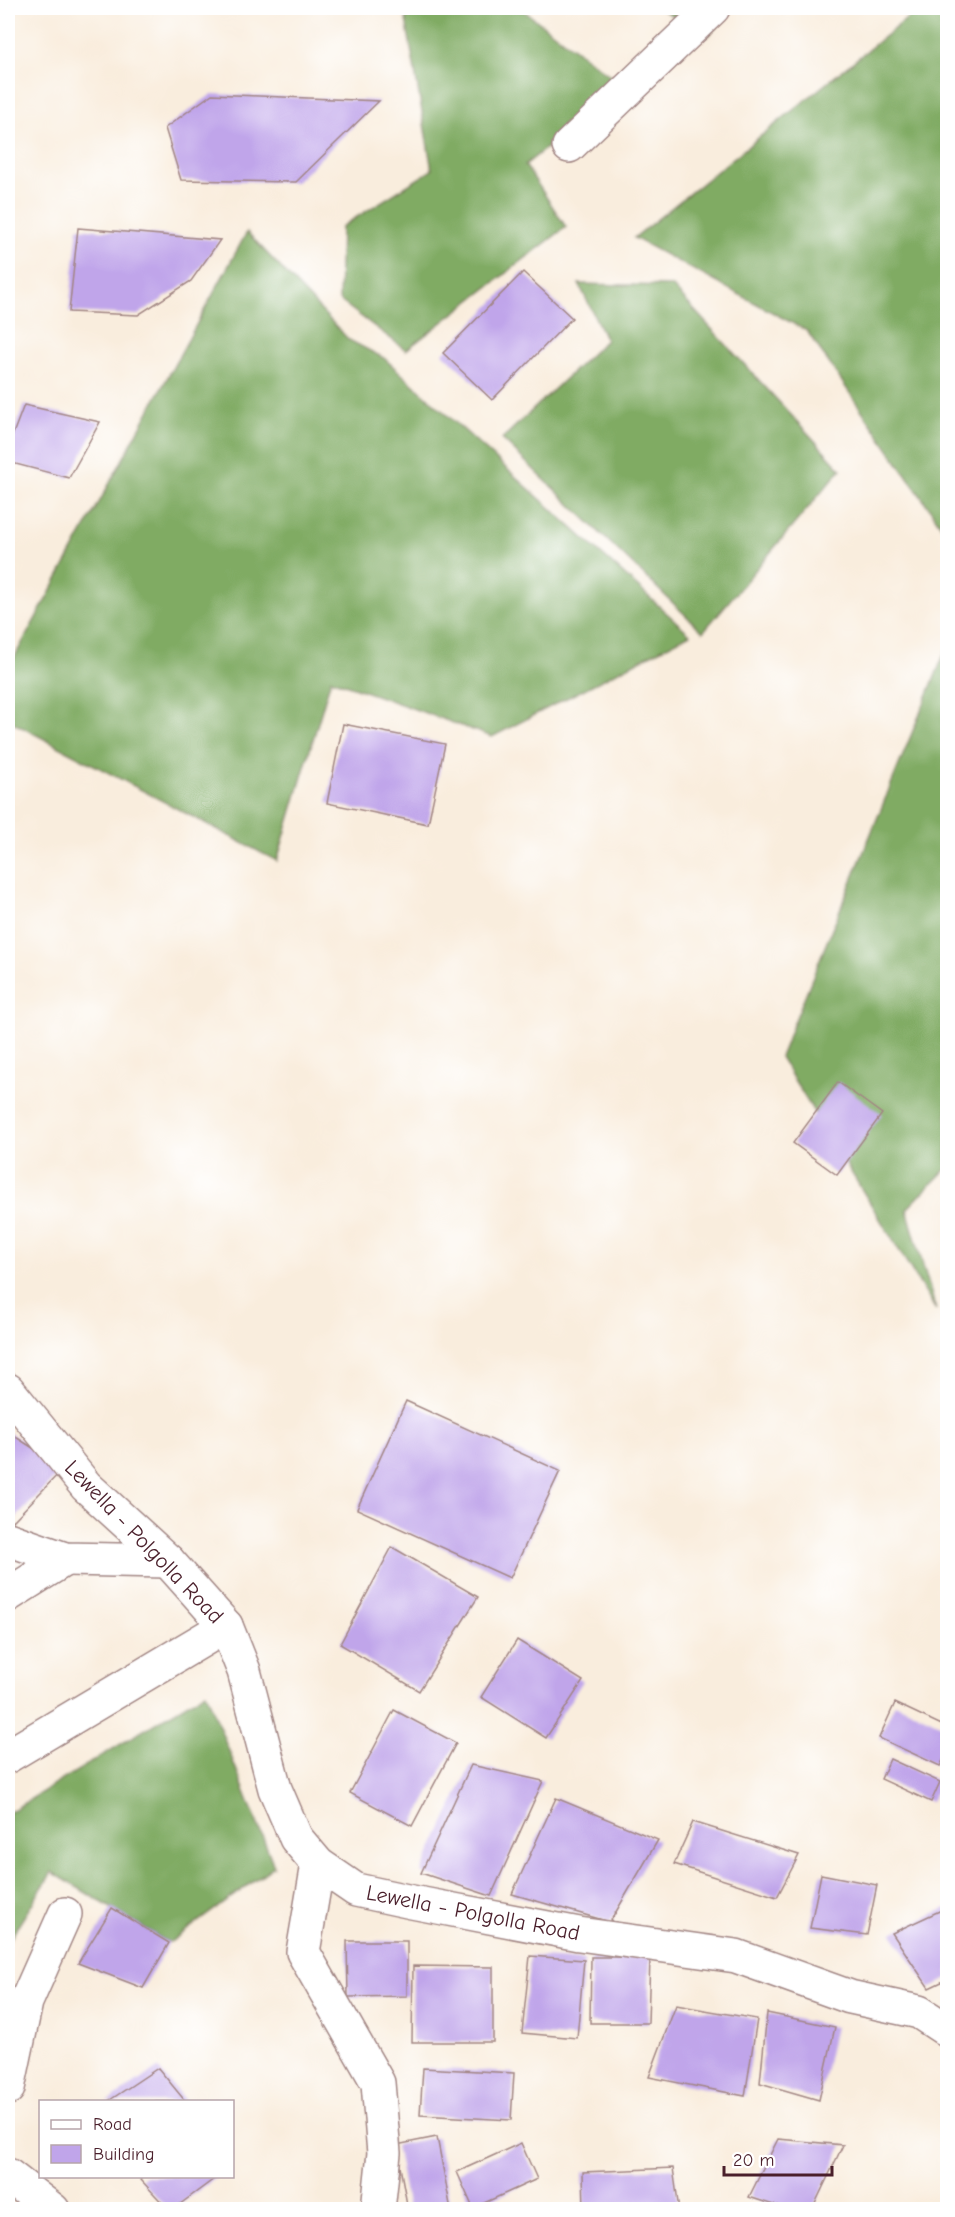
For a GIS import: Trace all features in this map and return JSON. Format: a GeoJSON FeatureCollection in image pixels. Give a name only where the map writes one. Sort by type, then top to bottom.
{"type":"FeatureCollection","features":[{"type":"Feature","properties":{"kind":"street"},"geometry":{"type":"LineString","coordinates":[[569,146],[713,8]]}},
{"type":"Feature","properties":{"kind":"street","name":"Lewella - Polgolla Road"},"geometry":{"type":"LineString","coordinates":[[8,1390],[86,1486],[168,1561],[226,1626],[244,1671],[275,1789],[296,1838],[318,1864],[356,1890],[579,1934],[736,1956],[850,1997],[919,2012],[948,2031]]}},
{"type":"Feature","properties":{"kind":"street"},"geometry":{"type":"LineString","coordinates":[[8,1539],[65,1559],[168,1561]]}},
{"type":"Feature","properties":{"kind":"street"},"geometry":{"type":"LineString","coordinates":[[8,1595],[65,1559]]}},
{"type":"Feature","properties":{"kind":"street"},"geometry":{"type":"LineString","coordinates":[[8,1755],[226,1626]]}},
{"type":"Feature","properties":{"kind":"street"},"geometry":{"type":"LineString","coordinates":[[318,1864],[303,1952],[378,2083],[384,2153],[378,2210]]}},
{"type":"Feature","properties":{"kind":"street"},"geometry":{"type":"LineString","coordinates":[[8,2088],[26,2002],[65,1914]]}},
{"type":"Feature","properties":{"kind":"street"},"geometry":{"type":"LineString","coordinates":[[8,2175],[53,2210]]}},
{"type":"Feature","properties":{"kind":"green space"},"geometry":{"type":"Polygon","coordinates":[[[404,8],[520,8],[624,86],[525,165],[566,227],[406,350],[339,300],[341,227],[432,170],[404,8]]]}},
{"type":"Feature","properties":{"kind":"green space"},"geometry":{"type":"Polygon","coordinates":[[[659,8],[732,8],[708,36],[659,8]]]}},
{"type":"Feature","properties":{"kind":"green space"},"geometry":{"type":"Polygon","coordinates":[[[920,8],[947,8],[948,305],[942,315],[948,318],[947,534],[807,331],[634,238],[920,8]]]}},
{"type":"Feature","properties":{"kind":"green space"},"geometry":{"type":"Polygon","coordinates":[[[247,232],[349,340],[384,358],[690,634],[492,737],[331,679],[277,861],[8,720],[8,669],[247,232]]]}},
{"type":"Feature","properties":{"kind":"green space"},"geometry":{"type":"Polygon","coordinates":[[[579,284],[672,286],[841,469],[703,632],[502,439],[606,340],[579,284]]]}},
{"type":"Feature","properties":{"kind":"green space"},"geometry":{"type":"Polygon","coordinates":[[[947,647],[947,1168],[907,1209],[936,1310],[780,1057],[947,647]]]}},
{"type":"Feature","properties":{"kind":"green space"},"geometry":{"type":"Polygon","coordinates":[[[206,1692],[274,1866],[169,1943],[52,1872],[8,1942],[8,1813],[206,1692]]]}},
{"type":"Feature","properties":{"kind":"building"},"geometry":{"type":"Polygon","coordinates":[[[212,94],[379,101],[296,182],[181,180],[165,128],[212,94]]]}},
{"type":"Feature","properties":{"kind":"building"},"geometry":{"type":"Polygon","coordinates":[[[78,228],[220,240],[191,281],[138,315],[69,312],[78,228]]]}},
{"type":"Feature","properties":{"kind":"building"},"geometry":{"type":"Polygon","coordinates":[[[523,272],[572,318],[492,400],[443,353],[523,272]]]}},
{"type":"Feature","properties":{"kind":"building"},"geometry":{"type":"Polygon","coordinates":[[[24,405],[100,422],[69,478],[8,462],[8,447],[24,405]]]}},
{"type":"Feature","properties":{"kind":"building"},"geometry":{"type":"Polygon","coordinates":[[[10,543],[10,575],[8,575],[8,544],[10,543]]]}},
{"type":"Feature","properties":{"kind":"building"},"geometry":{"type":"Polygon","coordinates":[[[343,724],[445,744],[428,824],[327,803],[343,724]]]}},
{"type":"Feature","properties":{"kind":"building"},"geometry":{"type":"Polygon","coordinates":[[[838,1082],[882,1114],[837,1175],[793,1143],[838,1082]]]}},
{"type":"Feature","properties":{"kind":"building"},"geometry":{"type":"Polygon","coordinates":[[[406,1401],[560,1471],[510,1578],[357,1509],[406,1401]]]}},
{"type":"Feature","properties":{"kind":"building"},"geometry":{"type":"Polygon","coordinates":[[[8,1432],[64,1468],[13,1521],[8,1518],[8,1432]]]}},
{"type":"Feature","properties":{"kind":"building"},"geometry":{"type":"Polygon","coordinates":[[[392,1547],[478,1597],[419,1691],[340,1644],[392,1547]]]}},
{"type":"Feature","properties":{"kind":"building"},"geometry":{"type":"Polygon","coordinates":[[[517,1640],[583,1681],[546,1738],[481,1697],[517,1640]]]}},
{"type":"Feature","properties":{"kind":"building"},"geometry":{"type":"Polygon","coordinates":[[[895,1703],[948,1728],[948,1751],[940,1766],[879,1738],[895,1703]]]}},
{"type":"Feature","properties":{"kind":"building"},"geometry":{"type":"Polygon","coordinates":[[[394,1710],[456,1743],[412,1826],[350,1793],[394,1710]]]}},
{"type":"Feature","properties":{"kind":"building"},"geometry":{"type":"Polygon","coordinates":[[[890,1759],[940,1782],[931,1802],[881,1779],[890,1759]]]}},
{"type":"Feature","properties":{"kind":"building"},"geometry":{"type":"Polygon","coordinates":[[[471,1765],[543,1781],[491,1896],[421,1873],[471,1765]]]}},
{"type":"Feature","properties":{"kind":"building"},"geometry":{"type":"Polygon","coordinates":[[[556,1798],[658,1840],[610,1922],[512,1894],[556,1798]]]}},
{"type":"Feature","properties":{"kind":"building"},"geometry":{"type":"Polygon","coordinates":[[[693,1822],[799,1855],[777,1897],[674,1864],[693,1822]]]}},
{"type":"Feature","properties":{"kind":"building"},"geometry":{"type":"Polygon","coordinates":[[[821,1874],[877,1885],[867,1935],[810,1928],[821,1874]]]}},
{"type":"Feature","properties":{"kind":"building"},"geometry":{"type":"Polygon","coordinates":[[[948,1907],[948,1979],[929,1988],[892,1933],[948,1907]]]}},
{"type":"Feature","properties":{"kind":"building"},"geometry":{"type":"Polygon","coordinates":[[[112,1908],[169,1943],[143,1988],[78,1963],[112,1908]]]}},
{"type":"Feature","properties":{"kind":"building"},"geometry":{"type":"Polygon","coordinates":[[[347,1941],[407,1941],[407,1996],[348,1997],[347,1941]]]}},
{"type":"Feature","properties":{"kind":"building"},"geometry":{"type":"Polygon","coordinates":[[[530,1956],[584,1960],[577,2038],[522,2033],[530,1956]]]}},
{"type":"Feature","properties":{"kind":"building"},"geometry":{"type":"Polygon","coordinates":[[[591,1957],[650,1957],[648,2023],[590,2023],[591,1957]]]}},
{"type":"Feature","properties":{"kind":"building"},"geometry":{"type":"Polygon","coordinates":[[[413,1966],[493,1967],[493,2042],[412,2042],[413,1966]]]}},
{"type":"Feature","properties":{"kind":"building"},"geometry":{"type":"Polygon","coordinates":[[[676,2005],[757,2019],[745,2096],[649,2077],[676,2005]]]}},
{"type":"Feature","properties":{"kind":"building"},"geometry":{"type":"Polygon","coordinates":[[[767,2013],[835,2027],[819,2100],[760,2083],[767,2013]]]}},
{"type":"Feature","properties":{"kind":"building"},"geometry":{"type":"Polygon","coordinates":[[[158,2068],[184,2100],[110,2100],[158,2068]]]}},
{"type":"Feature","properties":{"kind":"building"},"geometry":{"type":"Polygon","coordinates":[[[423,2068],[514,2073],[511,2120],[420,2115],[423,2068]]]}},
{"type":"Feature","properties":{"kind":"building"},"geometry":{"type":"Polygon","coordinates":[[[437,2137],[451,2210],[408,2210],[396,2145],[437,2137]]]}},
{"type":"Feature","properties":{"kind":"building"},"geometry":{"type":"Polygon","coordinates":[[[778,2139],[843,2145],[812,2210],[789,2210],[749,2197],[778,2139]]]}},
{"type":"Feature","properties":{"kind":"building"},"geometry":{"type":"Polygon","coordinates":[[[521,2143],[537,2179],[473,2208],[457,2172],[521,2143]]]}},
{"type":"Feature","properties":{"kind":"building"},"geometry":{"type":"Polygon","coordinates":[[[673,2168],[679,2210],[584,2210],[583,2172],[673,2168]]]}},
{"type":"Feature","properties":{"kind":"building"},"geometry":{"type":"Polygon","coordinates":[[[142,2178],[215,2178],[172,2210],[169,2210],[141,2180],[142,2178]]]}}]}
